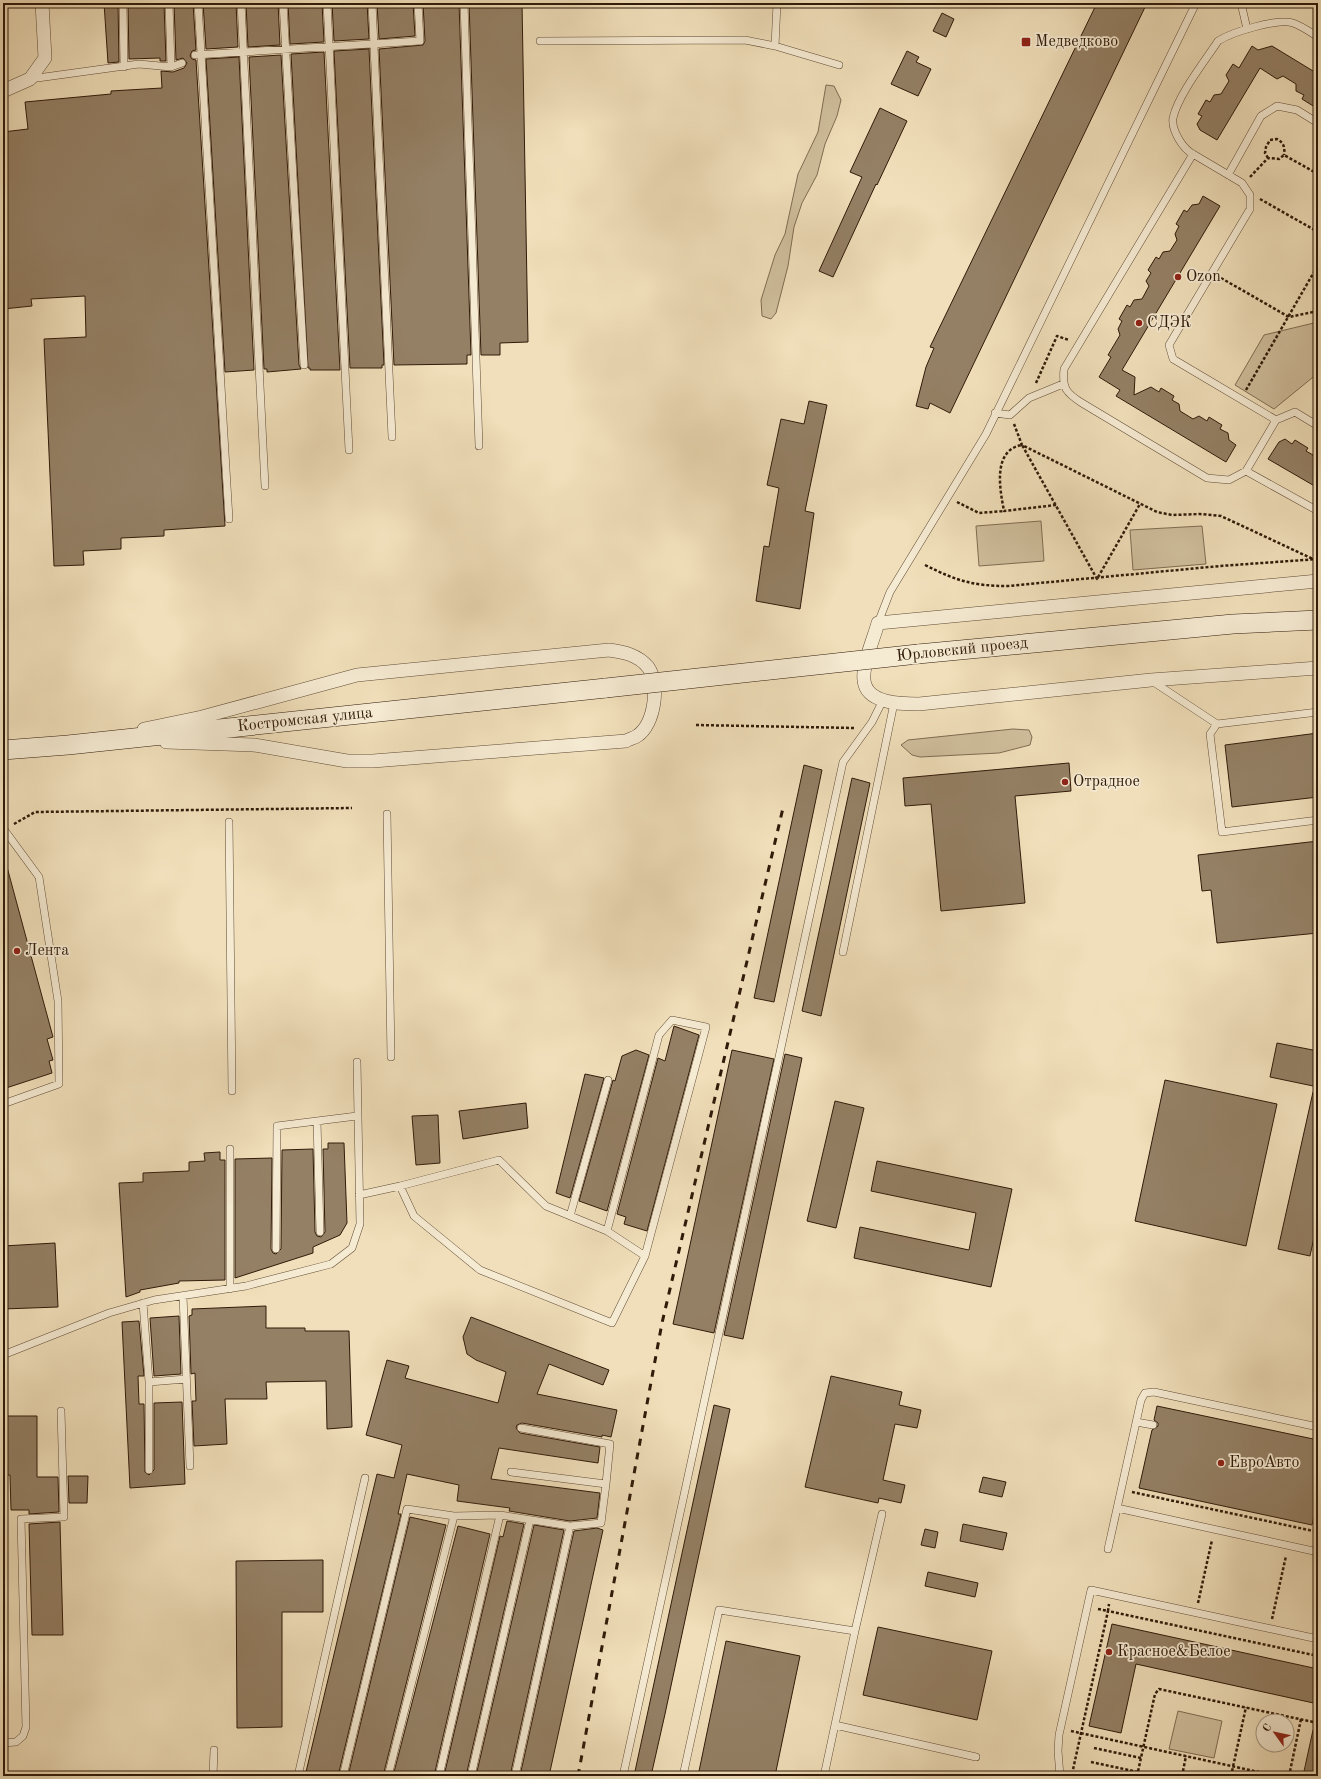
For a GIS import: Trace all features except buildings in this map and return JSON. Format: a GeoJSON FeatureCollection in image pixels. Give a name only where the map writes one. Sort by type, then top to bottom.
{"type":"FeatureCollection","features":[{"type":"Feature","properties":{"kind":"main road","name":"Юрловский проезд"},"geometry":{"type":"LineString","coordinates":[[606,688],[918,654],[1233,624],[1318,620]]}},
{"type":"Feature","properties":{"kind":"main road","name":"Костромская улица"},"geometry":{"type":"LineString","coordinates":[[3,750],[68,746],[606,688]]}},
{"type":"Feature","properties":{"kind":"street"},"geometry":{"type":"LineString","coordinates":[[3,91],[30,79],[45,58],[42,3]]}},
{"type":"Feature","properties":{"kind":"street"},"geometry":{"type":"LineString","coordinates":[[1318,581],[878,623],[864,672],[864,682],[872,695],[889,702],[919,704],[1151,680],[1318,668]]}},
{"type":"Feature","properties":{"kind":"street"},"geometry":{"type":"LineString","coordinates":[[68,746],[202,717],[357,675],[609,650],[624,652],[637,658],[648,667],[654,679],[655,691],[653,706],[647,724],[638,736],[626,741],[373,761],[347,760],[254,745],[122,740]]}},
{"type":"Feature","properties":{"kind":"lane"},"geometry":{"type":"LineString","coordinates":[[123,3],[124,67]]}},
{"type":"Feature","properties":{"kind":"lane"},"geometry":{"type":"LineString","coordinates":[[169,3],[171,67]]}},
{"type":"Feature","properties":{"kind":"lane"},"geometry":{"type":"LineString","coordinates":[[198,3],[198,55],[229,519]]}},
{"type":"Feature","properties":{"kind":"lane"},"geometry":{"type":"LineString","coordinates":[[241,3],[265,486]]}},
{"type":"Feature","properties":{"kind":"lane"},"geometry":{"type":"LineString","coordinates":[[283,3],[284,49],[304,365]]}},
{"type":"Feature","properties":{"kind":"lane"},"geometry":{"type":"LineString","coordinates":[[327,3],[349,450]]}},
{"type":"Feature","properties":{"kind":"lane"},"geometry":{"type":"LineString","coordinates":[[372,3],[392,437]]}},
{"type":"Feature","properties":{"kind":"lane"},"geometry":{"type":"LineString","coordinates":[[198,55],[420,41],[418,3]]}},
{"type":"Feature","properties":{"kind":"lane"},"geometry":{"type":"LineString","coordinates":[[464,3],[480,446]]}},
{"type":"Feature","properties":{"kind":"lane"},"geometry":{"type":"LineString","coordinates":[[775,46],[777,3]]}},
{"type":"Feature","properties":{"kind":"lane"},"geometry":{"type":"LineString","coordinates":[[878,623],[890,592],[986,434],[1196,3]]}},
{"type":"Feature","properties":{"kind":"lane"},"geometry":{"type":"LineString","coordinates":[[1241,3],[1247,29]]}},
{"type":"Feature","properties":{"kind":"lane"},"geometry":{"type":"LineString","coordinates":[[1276,420],[1173,358],[1169,345],[1250,209],[1250,195],[1243,184],[1193,154],[1179,142],[1173,120],[1177,105],[1218,41],[1227,35],[1247,29],[1292,23],[1318,37]]}},
{"type":"Feature","properties":{"kind":"lane"},"geometry":{"type":"LineString","coordinates":[[540,41],[745,40],[775,46],[839,65]]}},
{"type":"Feature","properties":{"kind":"lane"},"geometry":{"type":"LineString","coordinates":[[30,79],[139,64],[171,67],[182,63]]}},
{"type":"Feature","properties":{"kind":"lane"},"geometry":{"type":"LineString","coordinates":[[1228,175],[1261,116],[1277,106],[1297,110],[1318,123]]}},
{"type":"Feature","properties":{"kind":"lane"},"geometry":{"type":"LineString","coordinates":[[1193,154],[1064,369],[1063,384],[1071,396],[1076,400],[1208,478],[1229,480],[1246,471],[1276,420],[1295,412],[1318,426]]}},
{"type":"Feature","properties":{"kind":"lane"},"geometry":{"type":"LineString","coordinates":[[995,413],[1010,415],[1029,398],[1063,384]]}},
{"type":"Feature","properties":{"kind":"lane"},"geometry":{"type":"LineString","coordinates":[[1246,471],[1318,511]]}},
{"type":"Feature","properties":{"kind":"lane"},"geometry":{"type":"LineString","coordinates":[[1151,680],[1216,724],[1318,712]]}},
{"type":"Feature","properties":{"kind":"lane"},"geometry":{"type":"LineString","coordinates":[[843,952],[889,702]]}},
{"type":"Feature","properties":{"kind":"lane"},"geometry":{"type":"LineString","coordinates":[[623,1776],[843,762],[872,722],[889,702]]}},
{"type":"Feature","properties":{"kind":"lane"},"geometry":{"type":"LineString","coordinates":[[1216,724],[1210,734],[1222,832],[1318,820]]}},
{"type":"Feature","properties":{"kind":"lane"},"geometry":{"type":"LineString","coordinates":[[387,814],[391,1057]]}},
{"type":"Feature","properties":{"kind":"lane"},"geometry":{"type":"LineString","coordinates":[[229,822],[232,1091]]}},
{"type":"Feature","properties":{"kind":"lane"},"geometry":{"type":"LineString","coordinates":[[3,1104],[60,1084],[58,1001],[39,877],[4,828]]}},
{"type":"Feature","properties":{"kind":"lane"},"geometry":{"type":"LineString","coordinates":[[400,1186],[414,1216],[480,1270],[612,1323],[645,1256],[706,1028],[672,1020],[659,1035],[607,1231]]}},
{"type":"Feature","properties":{"kind":"lane"},"geometry":{"type":"LineString","coordinates":[[3,1355],[109,1313],[143,1303],[246,1286],[331,1264],[352,1248],[360,1224],[357,1062]]}},
{"type":"Feature","properties":{"kind":"lane"},"geometry":{"type":"LineString","coordinates":[[570,1216],[608,1080]]}},
{"type":"Feature","properties":{"kind":"lane"},"geometry":{"type":"LineString","coordinates":[[276,1249],[277,1126],[357,1116]]}},
{"type":"Feature","properties":{"kind":"lane"},"geometry":{"type":"LineString","coordinates":[[317,1121],[320,1232]]}},
{"type":"Feature","properties":{"kind":"lane"},"geometry":{"type":"LineString","coordinates":[[230,1149],[230,1289]]}},
{"type":"Feature","properties":{"kind":"lane"},"geometry":{"type":"LineString","coordinates":[[359,1195],[400,1186],[499,1160],[546,1206],[607,1231],[645,1256]]}},
{"type":"Feature","properties":{"kind":"lane"},"geometry":{"type":"LineString","coordinates":[[183,1296],[190,1466]]}},
{"type":"Feature","properties":{"kind":"lane"},"geometry":{"type":"LineString","coordinates":[[143,1303],[148,1382],[149,1470]]}},
{"type":"Feature","properties":{"kind":"lane"},"geometry":{"type":"LineString","coordinates":[[148,1382],[186,1380]]}},
{"type":"Feature","properties":{"kind":"lane"},"geometry":{"type":"LineString","coordinates":[[1108,1549],[1136,1422],[1143,1396],[1149,1391],[1318,1427]]}},
{"type":"Feature","properties":{"kind":"lane"},"geometry":{"type":"LineString","coordinates":[[3,1743],[16,1742],[23,1736],[26,1727],[21,1519],[64,1517],[61,1411]]}},
{"type":"Feature","properties":{"kind":"lane"},"geometry":{"type":"LineString","coordinates":[[1136,1422],[1153,1425]]}},
{"type":"Feature","properties":{"kind":"lane"},"geometry":{"type":"LineString","coordinates":[[343,1776],[407,1509],[454,1516],[500,1515],[570,1526],[601,1523],[610,1444],[521,1428]]}},
{"type":"Feature","properties":{"kind":"lane"},"geometry":{"type":"LineString","coordinates":[[510,1472],[606,1484]]}},
{"type":"Feature","properties":{"kind":"lane"},"geometry":{"type":"LineString","coordinates":[[298,1776],[365,1478]]}},
{"type":"Feature","properties":{"kind":"lane"},"geometry":{"type":"LineString","coordinates":[[1117,1508],[1318,1552]]}},
{"type":"Feature","properties":{"kind":"lane"},"geometry":{"type":"LineString","coordinates":[[824,1776],[882,1514]]}},
{"type":"Feature","properties":{"kind":"lane"},"geometry":{"type":"LineString","coordinates":[[440,1776],[500,1515]]}},
{"type":"Feature","properties":{"kind":"lane"},"geometry":{"type":"LineString","coordinates":[[388,1776],[454,1516]]}},
{"type":"Feature","properties":{"kind":"lane"},"geometry":{"type":"LineString","coordinates":[[471,1776],[530,1520]]}},
{"type":"Feature","properties":{"kind":"lane"},"geometry":{"type":"LineString","coordinates":[[515,1776],[570,1526]]}},
{"type":"Feature","properties":{"kind":"lane"},"geometry":{"type":"LineString","coordinates":[[1060,1776],[1058,1746],[1060,1729],[1091,1590],[1318,1639]]}},
{"type":"Feature","properties":{"kind":"lane"},"geometry":{"type":"LineString","coordinates":[[683,1776],[719,1610],[856,1631]]}},
{"type":"Feature","properties":{"kind":"lane"},"geometry":{"type":"LineString","coordinates":[[835,1725],[976,1757]]}},
{"type":"Feature","properties":{"kind":"lane"},"geometry":{"type":"LineString","coordinates":[[213,1776],[214,1750]]}},
{"type":"Feature","properties":{"kind":"path"},"geometry":{"type":"LineString","coordinates":[[1277,139],[1283,142],[1285,147],[1284,155],[1279,159],[1268,158],[1265,153],[1266,146],[1270,140],[1277,139]]}},
{"type":"Feature","properties":{"kind":"path"},"geometry":{"type":"LineString","coordinates":[[1284,155],[1318,174]]}},
{"type":"Feature","properties":{"kind":"path"},"geometry":{"type":"LineString","coordinates":[[1243,184],[1268,158]]}},
{"type":"Feature","properties":{"kind":"path"},"geometry":{"type":"LineString","coordinates":[[1250,195],[1318,232]]}},
{"type":"Feature","properties":{"kind":"path"},"geometry":{"type":"LineString","coordinates":[[1240,399],[1318,265]]}},
{"type":"Feature","properties":{"kind":"path"},"geometry":{"type":"LineString","coordinates":[[1212,273],[1289,317],[1318,311]]}},
{"type":"Feature","properties":{"kind":"path"},"geometry":{"type":"LineString","coordinates":[[1029,398],[1057,336],[1079,344]]}},
{"type":"Feature","properties":{"kind":"path"},"geometry":{"type":"LineString","coordinates":[[1010,415],[1022,445],[1098,579]]}},
{"type":"Feature","properties":{"kind":"path"},"geometry":{"type":"LineString","coordinates":[[1004,511],[999,481],[1000,468],[1004,458],[1014,446],[1022,445],[1157,512],[1172,515],[1200,514],[1221,516],[1314,559]]}},
{"type":"Feature","properties":{"kind":"path"},"geometry":{"type":"LineString","coordinates":[[955,501],[979,513],[1056,505]]}},
{"type":"Feature","properties":{"kind":"path"},"geometry":{"type":"LineString","coordinates":[[1098,579],[1140,504]]}},
{"type":"Feature","properties":{"kind":"path"},"geometry":{"type":"LineString","coordinates":[[925,565],[967,583],[983,586],[1008,586],[1098,579],[1220,566],[1318,559]]}},
{"type":"Feature","properties":{"kind":"path"},"geometry":{"type":"LineString","coordinates":[[696,725],[857,728]]}},
{"type":"Feature","properties":{"kind":"path"},"geometry":{"type":"LineString","coordinates":[[4,828],[35,812],[352,808]]}},
{"type":"Feature","properties":{"kind":"path"},"geometry":{"type":"LineString","coordinates":[[1121,1490],[1318,1532]]}},
{"type":"Feature","properties":{"kind":"path"},"geometry":{"type":"LineString","coordinates":[[1192,1629],[1218,1510]]}},
{"type":"Feature","properties":{"kind":"path"},"geometry":{"type":"LineString","coordinates":[[1267,1645],[1293,1527]]}},
{"type":"Feature","properties":{"kind":"path"},"geometry":{"type":"LineString","coordinates":[[1072,1776],[1111,1594]]}},
{"type":"Feature","properties":{"kind":"path"},"geometry":{"type":"LineString","coordinates":[[1087,1606],[1318,1656]]}},
{"type":"Feature","properties":{"kind":"path"},"geometry":{"type":"LineString","coordinates":[[1137,1776],[1155,1694],[1159,1690],[1318,1723]]}},
{"type":"Feature","properties":{"kind":"path"},"geometry":{"type":"LineString","coordinates":[[1231,1776],[1246,1707]]}},
{"type":"Feature","properties":{"kind":"path"},"geometry":{"type":"LineString","coordinates":[[1289,1776],[1301,1719]]}},
{"type":"Feature","properties":{"kind":"path"},"geometry":{"type":"LineString","coordinates":[[1060,1729],[1277,1776]]}},
{"type":"Feature","properties":{"kind":"path"},"geometry":{"type":"LineString","coordinates":[[1094,1748],[1141,1758]]}},
{"type":"Feature","properties":{"kind":"path"},"geometry":{"type":"LineString","coordinates":[[1182,1776],[1186,1756]]}},
{"type":"Feature","properties":{"kind":"path"},"geometry":{"type":"LineString","coordinates":[[1091,1762],[1138,1772]]}},
{"type":"Feature","properties":{"kind":"shaded area"},"geometry":{"type":"Polygon","coordinates":[[[826,85],[834,86],[841,100],[837,116],[825,144],[817,175],[802,203],[794,227],[788,266],[776,313],[771,319],[762,316],[761,300],[775,255],[785,234],[798,174],[818,132],[826,85]]]}},
{"type":"Feature","properties":{"kind":"shaded area"},"geometry":{"type":"Polygon","coordinates":[[[1318,322],[1318,373],[1274,409],[1235,385],[1264,335],[1318,322]]]}},
{"type":"Feature","properties":{"kind":"shaded area"},"geometry":{"type":"Polygon","coordinates":[[[1041,521],[1044,561],[979,566],[976,526],[1041,521]]]}},
{"type":"Feature","properties":{"kind":"shaded area"},"geometry":{"type":"Polygon","coordinates":[[[1202,526],[1206,564],[1133,570],[1130,530],[1202,526]]]}},
{"type":"Feature","properties":{"kind":"shaded area"},"geometry":{"type":"Polygon","coordinates":[[[1013,729],[1029,730],[1032,737],[1030,745],[999,753],[920,757],[912,755],[901,745],[908,740],[1013,729]]]}},
{"type":"Feature","properties":{"kind":"shaded area"},"geometry":{"type":"Polygon","coordinates":[[[1178,1711],[1222,1721],[1214,1758],[1169,1749],[1178,1711]]]}},
{"type":"Feature","properties":{"kind":"railway"},"geometry":{"type":"LineString","coordinates":[[578,1776],[662,1323],[783,808]]}},
{"type":"Feature","properties":{"kind":"place","name":"Медведково"},"geometry":{"type":"Point","coordinates":[1026,42]}},
{"type":"Feature","properties":{"kind":"place","name":"Ozon"},"geometry":{"type":"Point","coordinates":[1178,277]}},
{"type":"Feature","properties":{"kind":"place","name":"СДЭК"},"geometry":{"type":"Point","coordinates":[1139,323]}},
{"type":"Feature","properties":{"kind":"place","name":"Отрадное"},"geometry":{"type":"Point","coordinates":[1065,782]}},
{"type":"Feature","properties":{"kind":"place","name":"Лента"},"geometry":{"type":"Point","coordinates":[17,951]}},
{"type":"Feature","properties":{"kind":"place","name":"ЕвроАвто"},"geometry":{"type":"Point","coordinates":[1221,1463]}},
{"type":"Feature","properties":{"kind":"place","name":"Красное&Белое"},"geometry":{"type":"Point","coordinates":[1109,1652]}}]}
